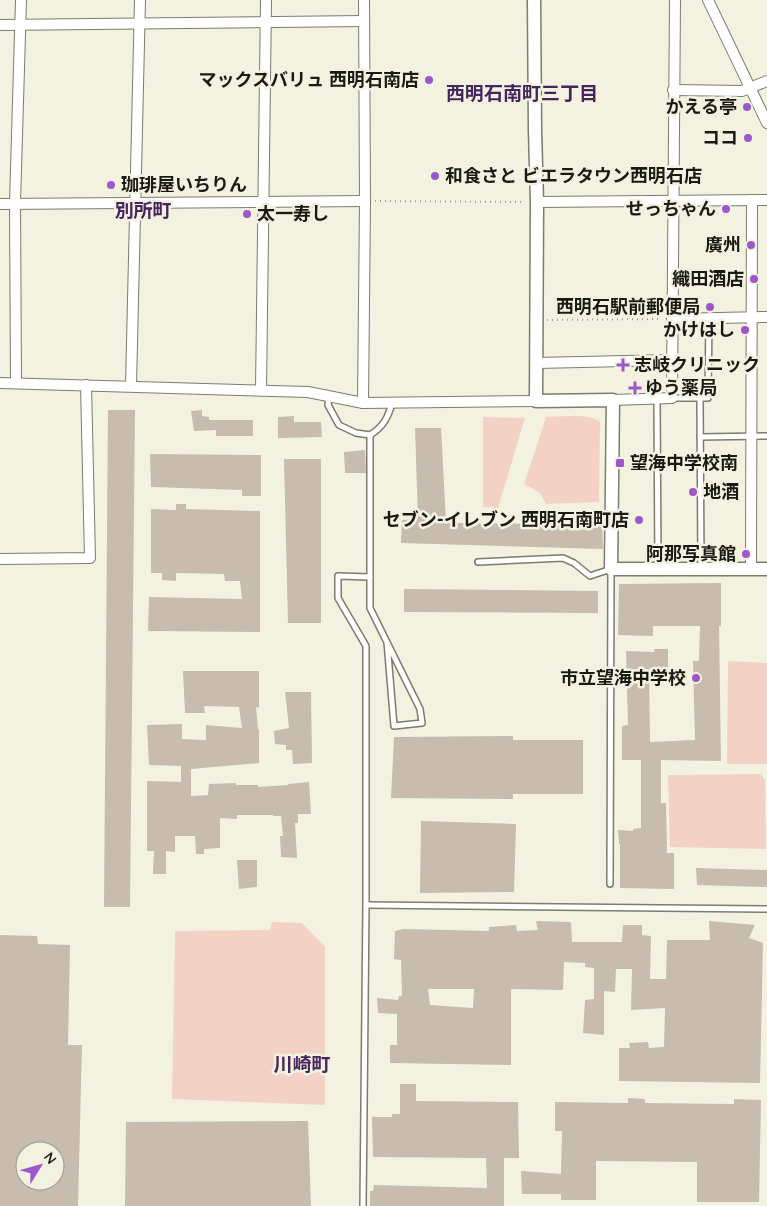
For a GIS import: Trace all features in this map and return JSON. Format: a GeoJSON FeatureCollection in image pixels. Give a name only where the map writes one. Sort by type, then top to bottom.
{"type":"FeatureCollection","features":[{"type":"Feature","properties":{"kind":"street"},"geometry":{"type":"LineString","coordinates":[[16,383],[16,204],[21,0]]}},
{"type":"Feature","properties":{"kind":"street"},"geometry":{"type":"LineString","coordinates":[[131,386],[140,0]]}},
{"type":"Feature","properties":{"kind":"street"},"geometry":{"type":"LineString","coordinates":[[260,390],[266,0]]}},
{"type":"Feature","properties":{"kind":"street"},"geometry":{"type":"LineString","coordinates":[[363,403],[364,0]]}},
{"type":"Feature","properties":{"kind":"street"},"geometry":{"type":"LineString","coordinates":[[534,0],[535,130],[538,202],[536,401]]}},
{"type":"Feature","properties":{"kind":"street"},"geometry":{"type":"LineString","coordinates":[[0,383],[308,392],[363,403],[672,398],[675,0]]}},
{"type":"Feature","properties":{"kind":"street"},"geometry":{"type":"LineString","coordinates":[[708,0],[767,123]]}},
{"type":"Feature","properties":{"kind":"street"},"geometry":{"type":"LineString","coordinates":[[0,25],[364,22]]}},
{"type":"Feature","properties":{"kind":"street"},"geometry":{"type":"LineString","coordinates":[[674,90],[742,91],[767,81]]}},
{"type":"Feature","properties":{"kind":"street"},"geometry":{"type":"LineString","coordinates":[[751,569],[752,200]]}},
{"type":"Feature","properties":{"kind":"street"},"geometry":{"type":"LineString","coordinates":[[538,202],[767,200]]}},
{"type":"Feature","properties":{"kind":"street"},"geometry":{"type":"LineString","coordinates":[[0,204],[365,201]]}},
{"type":"Feature","properties":{"kind":"street"},"geometry":{"type":"LineString","coordinates":[[672,320],[767,317]]}},
{"type":"Feature","properties":{"kind":"street"},"geometry":{"type":"LineString","coordinates":[[536,363],[672,360]]}},
{"type":"Feature","properties":{"kind":"street"},"geometry":{"type":"LineString","coordinates":[[0,560],[90,558],[86,385]]}},
{"type":"Feature","properties":{"kind":"street"},"geometry":{"type":"LineString","coordinates":[[613,400],[611,569],[767,569]]}},
{"type":"Feature","properties":{"kind":"lane"},"geometry":{"type":"LineString","coordinates":[[672,398],[708,398],[709,318]]}},
{"type":"Feature","properties":{"kind":"lane"},"geometry":{"type":"LineString","coordinates":[[329,396],[328,405],[338,425],[356,433],[370,435],[384,424],[392,403]]}},
{"type":"Feature","properties":{"kind":"lane"},"geometry":{"type":"LineString","coordinates":[[700,398],[700,570]]}},
{"type":"Feature","properties":{"kind":"lane"},"geometry":{"type":"LineString","coordinates":[[657,399],[658,570]]}},
{"type":"Feature","properties":{"kind":"lane"},"geometry":{"type":"LineString","coordinates":[[370,435],[370,608],[387,642],[420,709],[422,723],[394,726],[387,642]]}},
{"type":"Feature","properties":{"kind":"lane"},"geometry":{"type":"LineString","coordinates":[[700,437],[767,436]]}},
{"type":"Feature","properties":{"kind":"lane"},"geometry":{"type":"LineString","coordinates":[[478,562],[563,558],[574,563],[590,576],[611,569],[610,884]]}},
{"type":"Feature","properties":{"kind":"lane"},"geometry":{"type":"LineString","coordinates":[[363,1206],[366,646],[338,598],[338,576],[370,577]]}},
{"type":"Feature","properties":{"kind":"lane"},"geometry":{"type":"LineString","coordinates":[[366,905],[767,909]]}},
{"type":"Feature","properties":{"kind":"path"},"geometry":{"type":"LineString","coordinates":[[365,201],[538,202]]}},
{"type":"Feature","properties":{"kind":"path"},"geometry":{"type":"LineString","coordinates":[[536,320],[672,320]]}},
{"type":"Feature","properties":{"kind":"shaded area"},"geometry":{"type":"Polygon","coordinates":[[[582,416],[596,419],[600,422],[599,502],[546,504],[540,493],[524,484],[546,417],[582,416]]]}},
{"type":"Feature","properties":{"kind":"shaded area"},"geometry":{"type":"Polygon","coordinates":[[[483,417],[525,418],[498,508],[483,507],[483,417]]]}},
{"type":"Feature","properties":{"kind":"shaded area"},"geometry":{"type":"Polygon","coordinates":[[[728,661],[767,663],[767,764],[727,764],[728,661]]]}},
{"type":"Feature","properties":{"kind":"shaded area"},"geometry":{"type":"Polygon","coordinates":[[[760,774],[765,780],[766,849],[670,847],[668,775],[760,774]]]}},
{"type":"Feature","properties":{"kind":"shaded area"},"geometry":{"type":"Polygon","coordinates":[[[272,922],[302,923],[325,947],[325,1105],[172,1099],[175,931],[270,930],[272,922]]]}},
{"type":"Feature","properties":{"kind":"building"},"geometry":{"type":"Polygon","coordinates":[[[108,410],[135,410],[130,907],[104,907],[108,410]]]}},
{"type":"Feature","properties":{"kind":"building"},"geometry":{"type":"Polygon","coordinates":[[[202,410],[202,416],[209,417],[209,420],[253,420],[253,436],[216,436],[216,430],[194,431],[191,411],[202,410]]]}},
{"type":"Feature","properties":{"kind":"building"},"geometry":{"type":"Polygon","coordinates":[[[294,416],[294,422],[321,422],[322,437],[278,438],[278,417],[294,416]]]}},
{"type":"Feature","properties":{"kind":"building"},"geometry":{"type":"Polygon","coordinates":[[[415,428],[441,428],[446,523],[602,524],[603,549],[401,543],[402,520],[418,519],[415,428]]]}},
{"type":"Feature","properties":{"kind":"building"},"geometry":{"type":"Polygon","coordinates":[[[365,450],[366,473],[345,473],[344,452],[365,450]]]}},
{"type":"Feature","properties":{"kind":"building"},"geometry":{"type":"Polygon","coordinates":[[[150,454],[261,455],[261,496],[242,496],[242,490],[151,487],[150,454]]]}},
{"type":"Feature","properties":{"kind":"building"},"geometry":{"type":"Polygon","coordinates":[[[284,459],[321,459],[321,623],[288,623],[284,459]]]}},
{"type":"Feature","properties":{"kind":"building"},"geometry":{"type":"Polygon","coordinates":[[[176,504],[186,504],[186,509],[260,511],[260,632],[148,631],[149,597],[242,599],[240,581],[225,581],[224,574],[176,573],[176,581],[162,580],[162,573],[151,573],[151,509],[176,510],[176,504]]]}},
{"type":"Feature","properties":{"kind":"building"},"geometry":{"type":"Polygon","coordinates":[[[721,583],[721,626],[719,626],[721,761],[661,760],[661,803],[666,803],[667,853],[674,853],[674,889],[620,888],[620,844],[618,830],[633,831],[633,829],[641,828],[641,760],[622,760],[622,726],[628,725],[626,651],[654,652],[654,649],[668,649],[668,670],[649,669],[650,742],[695,740],[693,661],[699,661],[700,626],[653,626],[653,636],[618,635],[619,584],[721,583]]]}},
{"type":"Feature","properties":{"kind":"building"},"geometry":{"type":"Polygon","coordinates":[[[404,589],[598,591],[598,613],[404,612],[404,589]]]}},
{"type":"Feature","properties":{"kind":"building"},"geometry":{"type":"Polygon","coordinates":[[[183,671],[259,671],[259,708],[256,707],[259,729],[259,763],[191,769],[191,796],[208,795],[209,784],[236,783],[236,785],[258,785],[258,787],[309,782],[311,814],[298,814],[298,823],[295,823],[297,858],[281,857],[280,836],[283,836],[281,816],[237,815],[237,819],[220,818],[220,848],[204,849],[204,854],[196,854],[195,836],[175,836],[175,852],[166,851],[166,874],[153,874],[154,851],[147,851],[147,781],[181,782],[181,766],[149,765],[147,725],[182,724],[182,739],[206,740],[206,725],[242,728],[239,707],[204,706],[205,713],[185,713],[183,671]]]}},
{"type":"Feature","properties":{"kind":"building"},"geometry":{"type":"Polygon","coordinates":[[[285,692],[311,692],[312,763],[293,764],[292,750],[286,750],[286,745],[275,744],[274,731],[289,728],[285,692]]]}},
{"type":"Feature","properties":{"kind":"building"},"geometry":{"type":"Polygon","coordinates":[[[513,736],[513,740],[583,740],[583,794],[513,794],[513,799],[391,798],[394,737],[513,736]]]}},
{"type":"Feature","properties":{"kind":"building"},"geometry":{"type":"Polygon","coordinates":[[[421,821],[516,824],[514,892],[420,893],[421,821]]]}},
{"type":"Feature","properties":{"kind":"building"},"geometry":{"type":"Polygon","coordinates":[[[237,860],[257,860],[257,887],[239,889],[237,860]]]}},
{"type":"Feature","properties":{"kind":"building"},"geometry":{"type":"Polygon","coordinates":[[[696,868],[767,870],[767,887],[697,885],[696,868]]]}},
{"type":"Feature","properties":{"kind":"building"},"geometry":{"type":"Polygon","coordinates":[[[536,921],[571,922],[572,942],[622,942],[623,925],[642,925],[642,935],[651,936],[650,979],[666,979],[667,940],[710,940],[709,921],[755,925],[749,938],[763,943],[760,1083],[619,1081],[619,1048],[630,1048],[629,1043],[648,1042],[649,1048],[664,1047],[665,1008],[631,1010],[632,969],[616,969],[615,992],[604,991],[604,1035],[583,1033],[585,1000],[594,999],[594,968],[585,967],[585,963],[564,962],[563,990],[511,989],[511,1065],[390,1063],[390,1045],[397,1045],[397,1014],[378,1013],[377,998],[398,1000],[399,996],[402,996],[401,960],[394,959],[395,931],[403,929],[489,931],[489,927],[516,925],[517,931],[538,930],[536,921]],[[428,989],[430,1005],[473,1008],[474,989],[428,989]]]}},
{"type":"Feature","properties":{"kind":"building"},"geometry":{"type":"Polygon","coordinates":[[[0,935],[37,936],[38,944],[70,945],[68,1045],[82,1045],[78,1206],[0,1206],[0,935]]]}},
{"type":"Feature","properties":{"kind":"building"},"geometry":{"type":"Polygon","coordinates":[[[400,1084],[416,1084],[416,1101],[518,1102],[519,1158],[504,1158],[504,1206],[370,1206],[370,1191],[373,1191],[374,1185],[487,1188],[486,1158],[373,1157],[372,1117],[392,1117],[392,1114],[400,1114],[400,1084]]]}},
{"type":"Feature","properties":{"kind":"building"},"geometry":{"type":"Polygon","coordinates":[[[628,1098],[645,1099],[645,1103],[734,1104],[734,1099],[761,1100],[759,1202],[697,1202],[697,1162],[596,1161],[596,1200],[561,1200],[561,1194],[522,1194],[521,1171],[561,1174],[562,1131],[555,1131],[555,1102],[628,1103],[628,1098]]]}},
{"type":"Feature","properties":{"kind":"building"},"geometry":{"type":"Polygon","coordinates":[[[308,1121],[311,1206],[125,1206],[126,1122],[308,1121]]]}},
{"type":"Feature","properties":{"kind":"place","name":"マックスバリュ 西明石南店"},"geometry":{"type":"Point","coordinates":[429,80]}},
{"type":"Feature","properties":{"kind":"place","name":"かえる亭"},"geometry":{"type":"Point","coordinates":[747,107]}},
{"type":"Feature","properties":{"kind":"place","name":"ココ"},"geometry":{"type":"Point","coordinates":[748,138]}},
{"type":"Feature","properties":{"kind":"place","name":"和食さと ビエラタウン西明石店"},"geometry":{"type":"Point","coordinates":[435,176]}},
{"type":"Feature","properties":{"kind":"place","name":"珈琲屋いちりん"},"geometry":{"type":"Point","coordinates":[111,185]}},
{"type":"Feature","properties":{"kind":"place","name":"せっちゃん"},"geometry":{"type":"Point","coordinates":[726,209]}},
{"type":"Feature","properties":{"kind":"place","name":"太一寿し"},"geometry":{"type":"Point","coordinates":[247,214]}},
{"type":"Feature","properties":{"kind":"place","name":"廣州"},"geometry":{"type":"Point","coordinates":[751,245]}},
{"type":"Feature","properties":{"kind":"place","name":"織田酒店"},"geometry":{"type":"Point","coordinates":[754,279]}},
{"type":"Feature","properties":{"kind":"place","name":"西明石駅前郵便局"},"geometry":{"type":"Point","coordinates":[710,307]}},
{"type":"Feature","properties":{"kind":"place","name":"かけはし"},"geometry":{"type":"Point","coordinates":[745,330]}},
{"type":"Feature","properties":{"kind":"place","name":"志岐クリニック"},"geometry":{"type":"Point","coordinates":[623,365]}},
{"type":"Feature","properties":{"kind":"place","name":"ゆう薬局"},"geometry":{"type":"Point","coordinates":[635,388]}},
{"type":"Feature","properties":{"kind":"place","name":"望海中学校南"},"geometry":{"type":"Point","coordinates":[620,463]}},
{"type":"Feature","properties":{"kind":"place","name":"地酒"},"geometry":{"type":"Point","coordinates":[693,492]}},
{"type":"Feature","properties":{"kind":"place","name":"セブン-イレブン 西明石南町店"},"geometry":{"type":"Point","coordinates":[639,520]}},
{"type":"Feature","properties":{"kind":"place","name":"阿那写真館"},"geometry":{"type":"Point","coordinates":[746,554]}},
{"type":"Feature","properties":{"kind":"place","name":"市立望海中学校"},"geometry":{"type":"Point","coordinates":[696,678]}},
{"type":"Feature","properties":{"kind":"district","name":"西明石南町三丁目"},"geometry":{"type":"Point","coordinates":[522,93]}},
{"type":"Feature","properties":{"kind":"district","name":"別所町"},"geometry":{"type":"Point","coordinates":[143,210]}},
{"type":"Feature","properties":{"kind":"district","name":"川崎町"},"geometry":{"type":"Point","coordinates":[302,1064]}}]}
